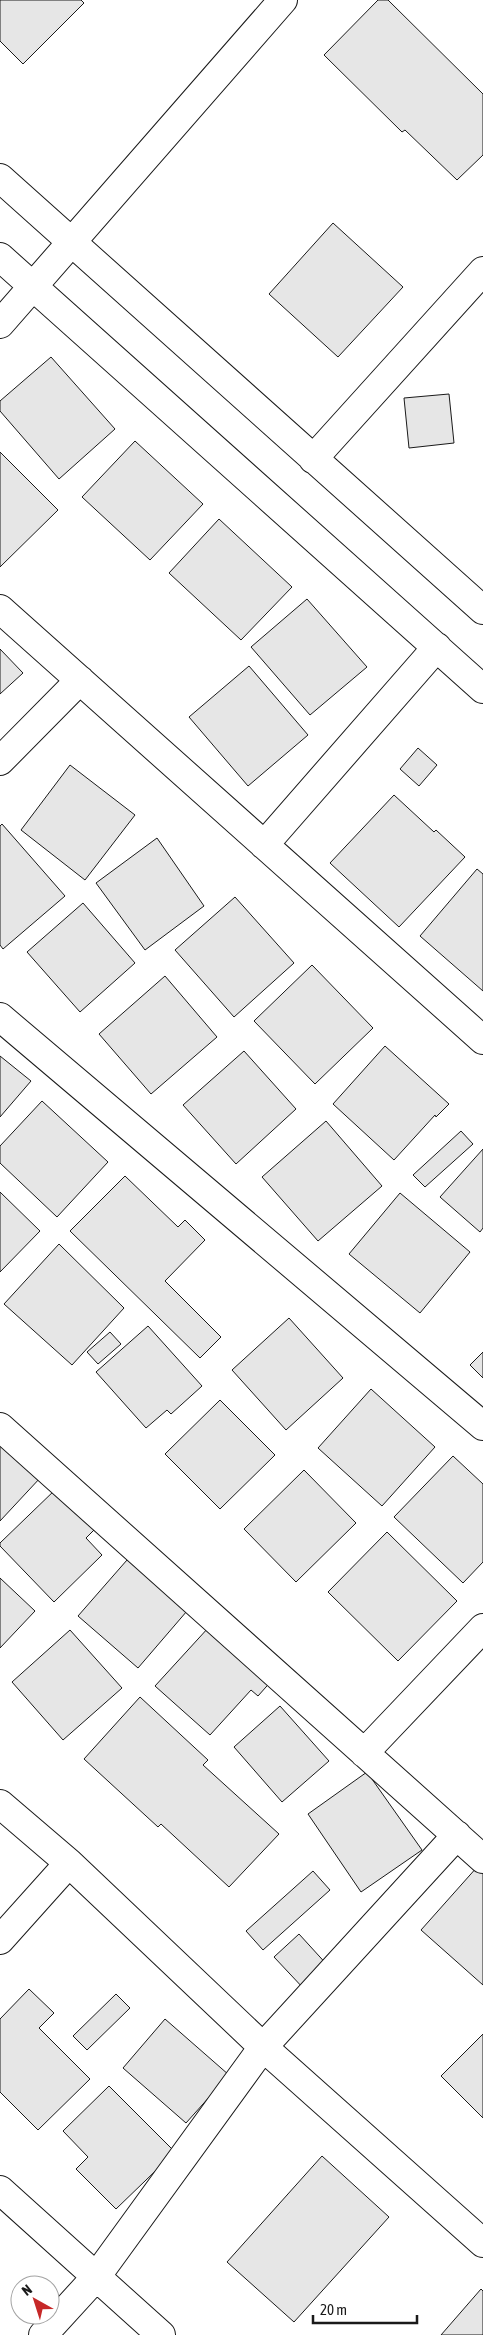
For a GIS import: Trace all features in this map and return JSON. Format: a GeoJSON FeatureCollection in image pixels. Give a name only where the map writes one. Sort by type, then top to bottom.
{"type":"FeatureCollection","features":[{"type":"Feature","properties":{"kind":"street"},"geometry":{"type":"LineString","coordinates":[[0,324],[284,0]]}},
{"type":"Feature","properties":{"kind":"street"},"geometry":{"type":"LineString","coordinates":[[0,178],[483,610]]}},
{"type":"Feature","properties":{"kind":"street"},"geometry":{"type":"LineString","coordinates":[[0,256],[483,688]]}},
{"type":"Feature","properties":{"kind":"street"},"geometry":{"type":"LineString","coordinates":[[313,458],[483,271]]}},
{"type":"Feature","properties":{"kind":"street"},"geometry":{"type":"LineString","coordinates":[[0,609],[483,1040]]}},
{"type":"Feature","properties":{"kind":"street"},"geometry":{"type":"LineString","coordinates":[[264,845],[437,647]]}},
{"type":"Feature","properties":{"kind":"street"},"geometry":{"type":"LineString","coordinates":[[0,761],[80,680]]}},
{"type":"Feature","properties":{"kind":"street"},"geometry":{"type":"LineString","coordinates":[[0,1017],[483,1426]]}},
{"type":"Feature","properties":{"kind":"street"},"geometry":{"type":"LineString","coordinates":[[0,1427],[483,1859]]}},
{"type":"Feature","properties":{"kind":"street"},"geometry":{"type":"LineString","coordinates":[[364,1752],[483,1628]]}},
{"type":"Feature","properties":{"kind":"street"},"geometry":{"type":"LineString","coordinates":[[0,1804],[69,1863],[263,2048],[483,2243]]}},
{"type":"Feature","properties":{"kind":"street"},"geometry":{"type":"LineString","coordinates":[[43,2335],[96,2277],[263,2048],[457,1835]]}},
{"type":"Feature","properties":{"kind":"street"},"geometry":{"type":"LineString","coordinates":[[0,1940],[69,1863]]}},
{"type":"Feature","properties":{"kind":"street"},"geometry":{"type":"LineString","coordinates":[[0,2190],[161,2335]]}},
{"type":"Feature","properties":{"kind":"building"},"geometry":{"type":"Polygon","coordinates":[[[0,0],[81,0],[84,3],[23,64],[0,41],[0,0]]]}},
{"type":"Feature","properties":{"kind":"building"},"geometry":{"type":"Polygon","coordinates":[[[378,0],[388,0],[483,94],[483,155],[457,180],[405,130],[402,132],[324,55],[378,0]]]}},
{"type":"Feature","properties":{"kind":"building"},"geometry":{"type":"Polygon","coordinates":[[[333,223],[403,287],[338,357],[269,294],[333,223]]]}},
{"type":"Feature","properties":{"kind":"building"},"geometry":{"type":"Polygon","coordinates":[[[51,357],[115,429],[59,479],[0,411],[0,401],[51,357]]]}},
{"type":"Feature","properties":{"kind":"building"},"geometry":{"type":"Polygon","coordinates":[[[449,394],[454,443],[409,448],[404,398],[449,394]]]}},
{"type":"Feature","properties":{"kind":"building"},"geometry":{"type":"Polygon","coordinates":[[[135,441],[203,504],[150,560],[82,497],[135,441]]]}},
{"type":"Feature","properties":{"kind":"building"},"geometry":{"type":"Polygon","coordinates":[[[0,452],[58,510],[0,567],[0,452]]]}},
{"type":"Feature","properties":{"kind":"building"},"geometry":{"type":"Polygon","coordinates":[[[219,519],[292,587],[241,640],[169,573],[219,519]]]}},
{"type":"Feature","properties":{"kind":"building"},"geometry":{"type":"Polygon","coordinates":[[[307,599],[367,667],[310,715],[251,647],[307,599]]]}},
{"type":"Feature","properties":{"kind":"building"},"geometry":{"type":"Polygon","coordinates":[[[0,649],[23,673],[0,694],[0,649]]]}},
{"type":"Feature","properties":{"kind":"building"},"geometry":{"type":"Polygon","coordinates":[[[249,666],[308,735],[248,786],[189,717],[249,666]]]}},
{"type":"Feature","properties":{"kind":"building"},"geometry":{"type":"Polygon","coordinates":[[[418,748],[437,765],[419,786],[400,769],[418,748]]]}},
{"type":"Feature","properties":{"kind":"building"},"geometry":{"type":"Polygon","coordinates":[[[70,765],[135,815],[85,880],[21,830],[70,765]]]}},
{"type":"Feature","properties":{"kind":"building"},"geometry":{"type":"Polygon","coordinates":[[[394,795],[434,832],[436,830],[465,857],[399,927],[330,863],[394,795]]]}},
{"type":"Feature","properties":{"kind":"building"},"geometry":{"type":"Polygon","coordinates":[[[2,824],[65,896],[3,949],[0,945],[0,826],[2,824]]]}},
{"type":"Feature","properties":{"kind":"building"},"geometry":{"type":"Polygon","coordinates":[[[157,838],[204,906],[145,950],[96,883],[157,838]]]}},
{"type":"Feature","properties":{"kind":"building"},"geometry":{"type":"Polygon","coordinates":[[[477,869],[483,874],[483,991],[420,936],[477,869]]]}},
{"type":"Feature","properties":{"kind":"building"},"geometry":{"type":"Polygon","coordinates":[[[235,897],[294,963],[234,1017],[175,950],[235,897]]]}},
{"type":"Feature","properties":{"kind":"building"},"geometry":{"type":"Polygon","coordinates":[[[83,903],[135,963],[80,1012],[27,952],[83,903]]]}},
{"type":"Feature","properties":{"kind":"building"},"geometry":{"type":"Polygon","coordinates":[[[312,965],[373,1028],[315,1084],[254,1021],[312,965]]]}},
{"type":"Feature","properties":{"kind":"building"},"geometry":{"type":"Polygon","coordinates":[[[165,976],[217,1037],[151,1094],[99,1034],[165,976]]]}},
{"type":"Feature","properties":{"kind":"building"},"geometry":{"type":"Polygon","coordinates":[[[385,1046],[449,1104],[436,1117],[435,1115],[394,1160],[333,1104],[385,1046]]]}},
{"type":"Feature","properties":{"kind":"building"},"geometry":{"type":"Polygon","coordinates":[[[244,1051],[296,1109],[236,1164],[183,1105],[244,1051]]]}},
{"type":"Feature","properties":{"kind":"building"},"geometry":{"type":"Polygon","coordinates":[[[0,1056],[31,1081],[0,1117],[0,1056]]]}},
{"type":"Feature","properties":{"kind":"building"},"geometry":{"type":"Polygon","coordinates":[[[42,1101],[108,1162],[57,1217],[0,1163],[0,1146],[42,1101]]]}},
{"type":"Feature","properties":{"kind":"building"},"geometry":{"type":"Polygon","coordinates":[[[326,1121],[382,1186],[318,1241],[262,1177],[326,1121]]]}},
{"type":"Feature","properties":{"kind":"building"},"geometry":{"type":"Polygon","coordinates":[[[461,1131],[473,1144],[425,1187],[413,1175],[461,1131]]]}},
{"type":"Feature","properties":{"kind":"building"},"geometry":{"type":"Polygon","coordinates":[[[483,1149],[483,1228],[480,1232],[440,1197],[483,1149]]]}},
{"type":"Feature","properties":{"kind":"building"},"geometry":{"type":"Polygon","coordinates":[[[125,1176],[178,1227],[185,1220],[205,1240],[165,1281],[221,1337],[200,1358],[70,1231],[125,1176]]]}},
{"type":"Feature","properties":{"kind":"building"},"geometry":{"type":"Polygon","coordinates":[[[0,1192],[40,1231],[0,1272],[0,1192]]]}},
{"type":"Feature","properties":{"kind":"building"},"geometry":{"type":"Polygon","coordinates":[[[400,1193],[470,1252],[420,1313],[349,1254],[400,1193]]]}},
{"type":"Feature","properties":{"kind":"building"},"geometry":{"type":"Polygon","coordinates":[[[59,1244],[124,1308],[72,1365],[4,1304],[59,1244]]]}},
{"type":"Feature","properties":{"kind":"building"},"geometry":{"type":"Polygon","coordinates":[[[289,1318],[343,1378],[286,1430],[232,1370],[289,1318]]]}},
{"type":"Feature","properties":{"kind":"building"},"geometry":{"type":"Polygon","coordinates":[[[148,1326],[202,1386],[171,1414],[167,1410],[146,1428],[96,1372],[148,1326]]]}},
{"type":"Feature","properties":{"kind":"building"},"geometry":{"type":"Polygon","coordinates":[[[110,1332],[121,1344],[98,1364],[87,1352],[110,1332]]]}},
{"type":"Feature","properties":{"kind":"building"},"geometry":{"type":"Polygon","coordinates":[[[483,1352],[483,1378],[470,1365],[483,1352]]]}},
{"type":"Feature","properties":{"kind":"building"},"geometry":{"type":"Polygon","coordinates":[[[371,1389],[435,1447],[382,1506],[318,1448],[371,1389]]]}},
{"type":"Feature","properties":{"kind":"building"},"geometry":{"type":"Polygon","coordinates":[[[220,1400],[275,1455],[220,1509],[165,1454],[220,1400]]]}},
{"type":"Feature","properties":{"kind":"building"},"geometry":{"type":"Polygon","coordinates":[[[0,1440],[41,1477],[0,1521],[0,1440]]]}},
{"type":"Feature","properties":{"kind":"building"},"geometry":{"type":"Polygon","coordinates":[[[453,1456],[483,1484],[483,1562],[463,1583],[394,1517],[453,1456]]]}},
{"type":"Feature","properties":{"kind":"building"},"geometry":{"type":"Polygon","coordinates":[[[304,1470],[356,1523],[296,1582],[244,1529],[304,1470]]]}},
{"type":"Feature","properties":{"kind":"building"},"geometry":{"type":"Polygon","coordinates":[[[57,1488],[96,1528],[86,1538],[102,1555],[54,1602],[0,1546],[0,1543],[57,1488]]]}},
{"type":"Feature","properties":{"kind":"building"},"geometry":{"type":"Polygon","coordinates":[[[387,1532],[457,1601],[398,1661],[328,1592],[387,1532]]]}},
{"type":"Feature","properties":{"kind":"building"},"geometry":{"type":"Polygon","coordinates":[[[134,1552],[193,1604],[138,1668],[78,1616],[134,1552]]]}},
{"type":"Feature","properties":{"kind":"building"},"geometry":{"type":"Polygon","coordinates":[[[0,1578],[35,1611],[0,1648],[0,1578]]]}},
{"type":"Feature","properties":{"kind":"building"},"geometry":{"type":"Polygon","coordinates":[[[209,1627],[274,1678],[258,1696],[251,1690],[210,1735],[155,1686],[209,1627]]]}},
{"type":"Feature","properties":{"kind":"building"},"geometry":{"type":"Polygon","coordinates":[[[70,1630],[122,1688],[63,1740],[12,1682],[70,1630]]]}},
{"type":"Feature","properties":{"kind":"building"},"geometry":{"type":"Polygon","coordinates":[[[140,1697],[208,1760],[203,1765],[279,1834],[229,1887],[161,1824],[158,1827],[84,1759],[140,1697]]]}},
{"type":"Feature","properties":{"kind":"building"},"geometry":{"type":"Polygon","coordinates":[[[280,1706],[329,1761],[282,1802],[234,1747],[280,1706]]]}},
{"type":"Feature","properties":{"kind":"building"},"geometry":{"type":"Polygon","coordinates":[[[367,1772],[422,1850],[361,1892],[308,1814],[367,1772]]]}},
{"type":"Feature","properties":{"kind":"building"},"geometry":{"type":"Polygon","coordinates":[[[478,1866],[483,1871],[483,1985],[421,1930],[478,1866]]]}},
{"type":"Feature","properties":{"kind":"building"},"geometry":{"type":"Polygon","coordinates":[[[313,1871],[330,1890],[263,1950],[246,1931],[313,1871]]]}},
{"type":"Feature","properties":{"kind":"building"},"geometry":{"type":"Polygon","coordinates":[[[299,1934],[330,1968],[305,1990],[274,1957],[299,1934]]]}},
{"type":"Feature","properties":{"kind":"building"},"geometry":{"type":"Polygon","coordinates":[[[29,1989],[54,2013],[39,2028],[90,2079],[38,2130],[0,2092],[0,2019],[29,1989]]]}},
{"type":"Feature","properties":{"kind":"building"},"geometry":{"type":"Polygon","coordinates":[[[116,1994],[130,2008],[87,2050],[73,2036],[116,1994]]]}},
{"type":"Feature","properties":{"kind":"building"},"geometry":{"type":"Polygon","coordinates":[[[165,2019],[229,2075],[186,2123],[123,2068],[165,2019]]]}},
{"type":"Feature","properties":{"kind":"building"},"geometry":{"type":"Polygon","coordinates":[[[483,2034],[483,2118],[441,2076],[483,2034]]]}},
{"type":"Feature","properties":{"kind":"building"},"geometry":{"type":"Polygon","coordinates":[[[109,2086],[175,2152],[116,2209],[76,2169],[88,2157],[63,2131],[109,2086]]]}},
{"type":"Feature","properties":{"kind":"building"},"geometry":{"type":"Polygon","coordinates":[[[322,2156],[389,2217],[294,2322],[227,2262],[322,2156]]]}},
{"type":"Feature","properties":{"kind":"building"},"geometry":{"type":"Polygon","coordinates":[[[481,2289],[483,2291],[483,2335],[441,2335],[481,2289]]]}}]}
